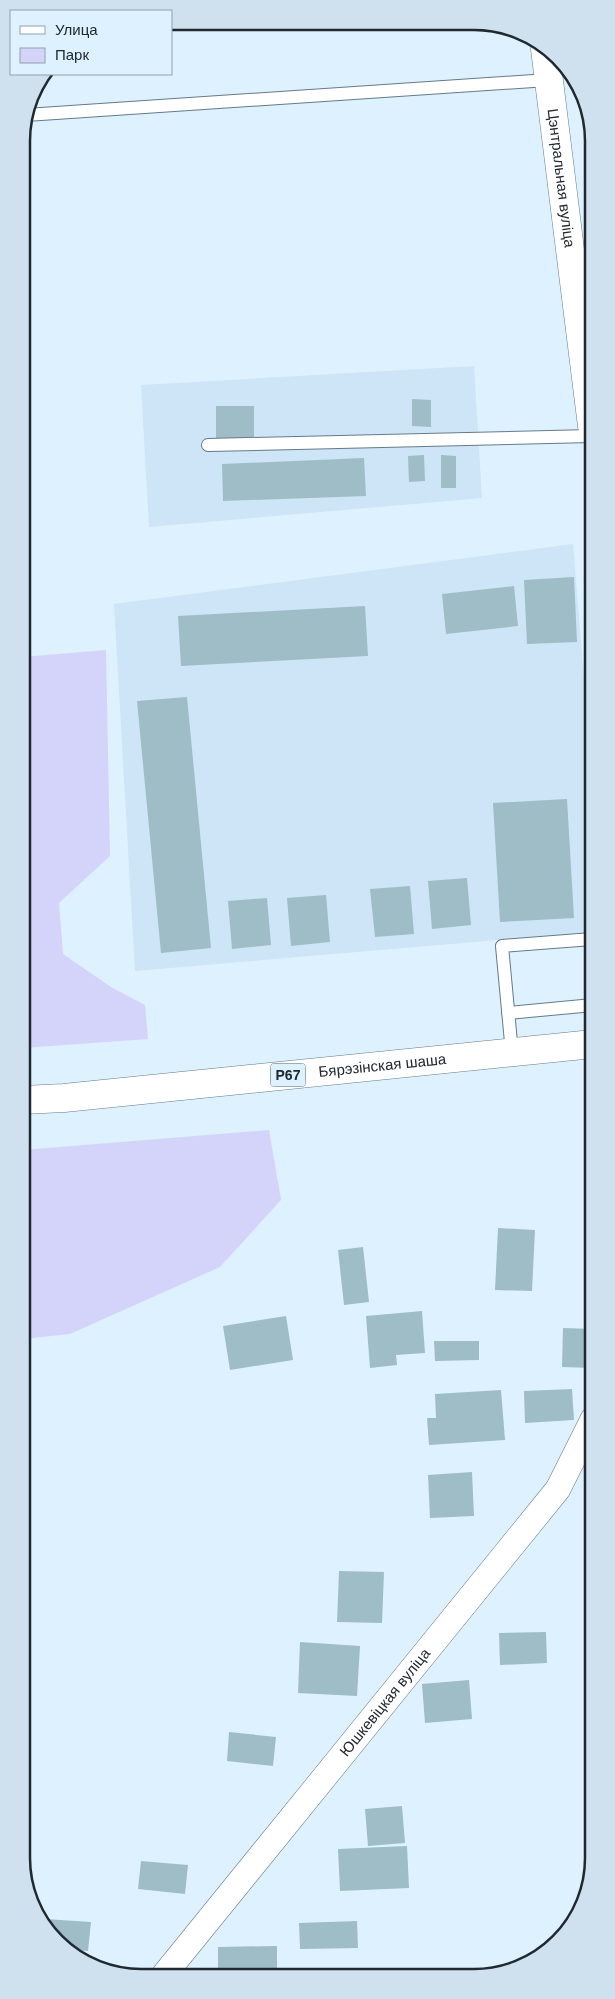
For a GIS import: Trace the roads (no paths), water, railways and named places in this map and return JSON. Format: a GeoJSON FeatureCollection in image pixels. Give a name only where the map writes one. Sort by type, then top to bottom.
{"type":"FeatureCollection","features":[{"type":"Feature","properties":{"kind":"main road","name":"Цэнтральная вуліца"},"geometry":{"type":"LineString","coordinates":[[546,57],[585,325]]}},
{"type":"Feature","properties":{"kind":"main road","name":"Бярэзінская шаша"},"geometry":{"type":"LineString","coordinates":[[30,1100],[64,1098],[585,1045]]}},
{"type":"Feature","properties":{"kind":"street","name":"Юшкевіцкая вуліца"},"geometry":{"type":"LineString","coordinates":[[169,1969],[558,1489],[585,1435]]}},
{"type":"Feature","properties":{"kind":"lane"},"geometry":{"type":"LineString","coordinates":[[33,115],[548,80]]}},
{"type":"Feature","properties":{"kind":"lane"},"geometry":{"type":"LineString","coordinates":[[208,445],[585,436]]}},
{"type":"Feature","properties":{"kind":"lane"},"geometry":{"type":"LineString","coordinates":[[512,1053],[502,946],[585,940]]}},
{"type":"Feature","properties":{"kind":"lane"},"geometry":{"type":"LineString","coordinates":[[508,1013],[585,1006]]}}]}
